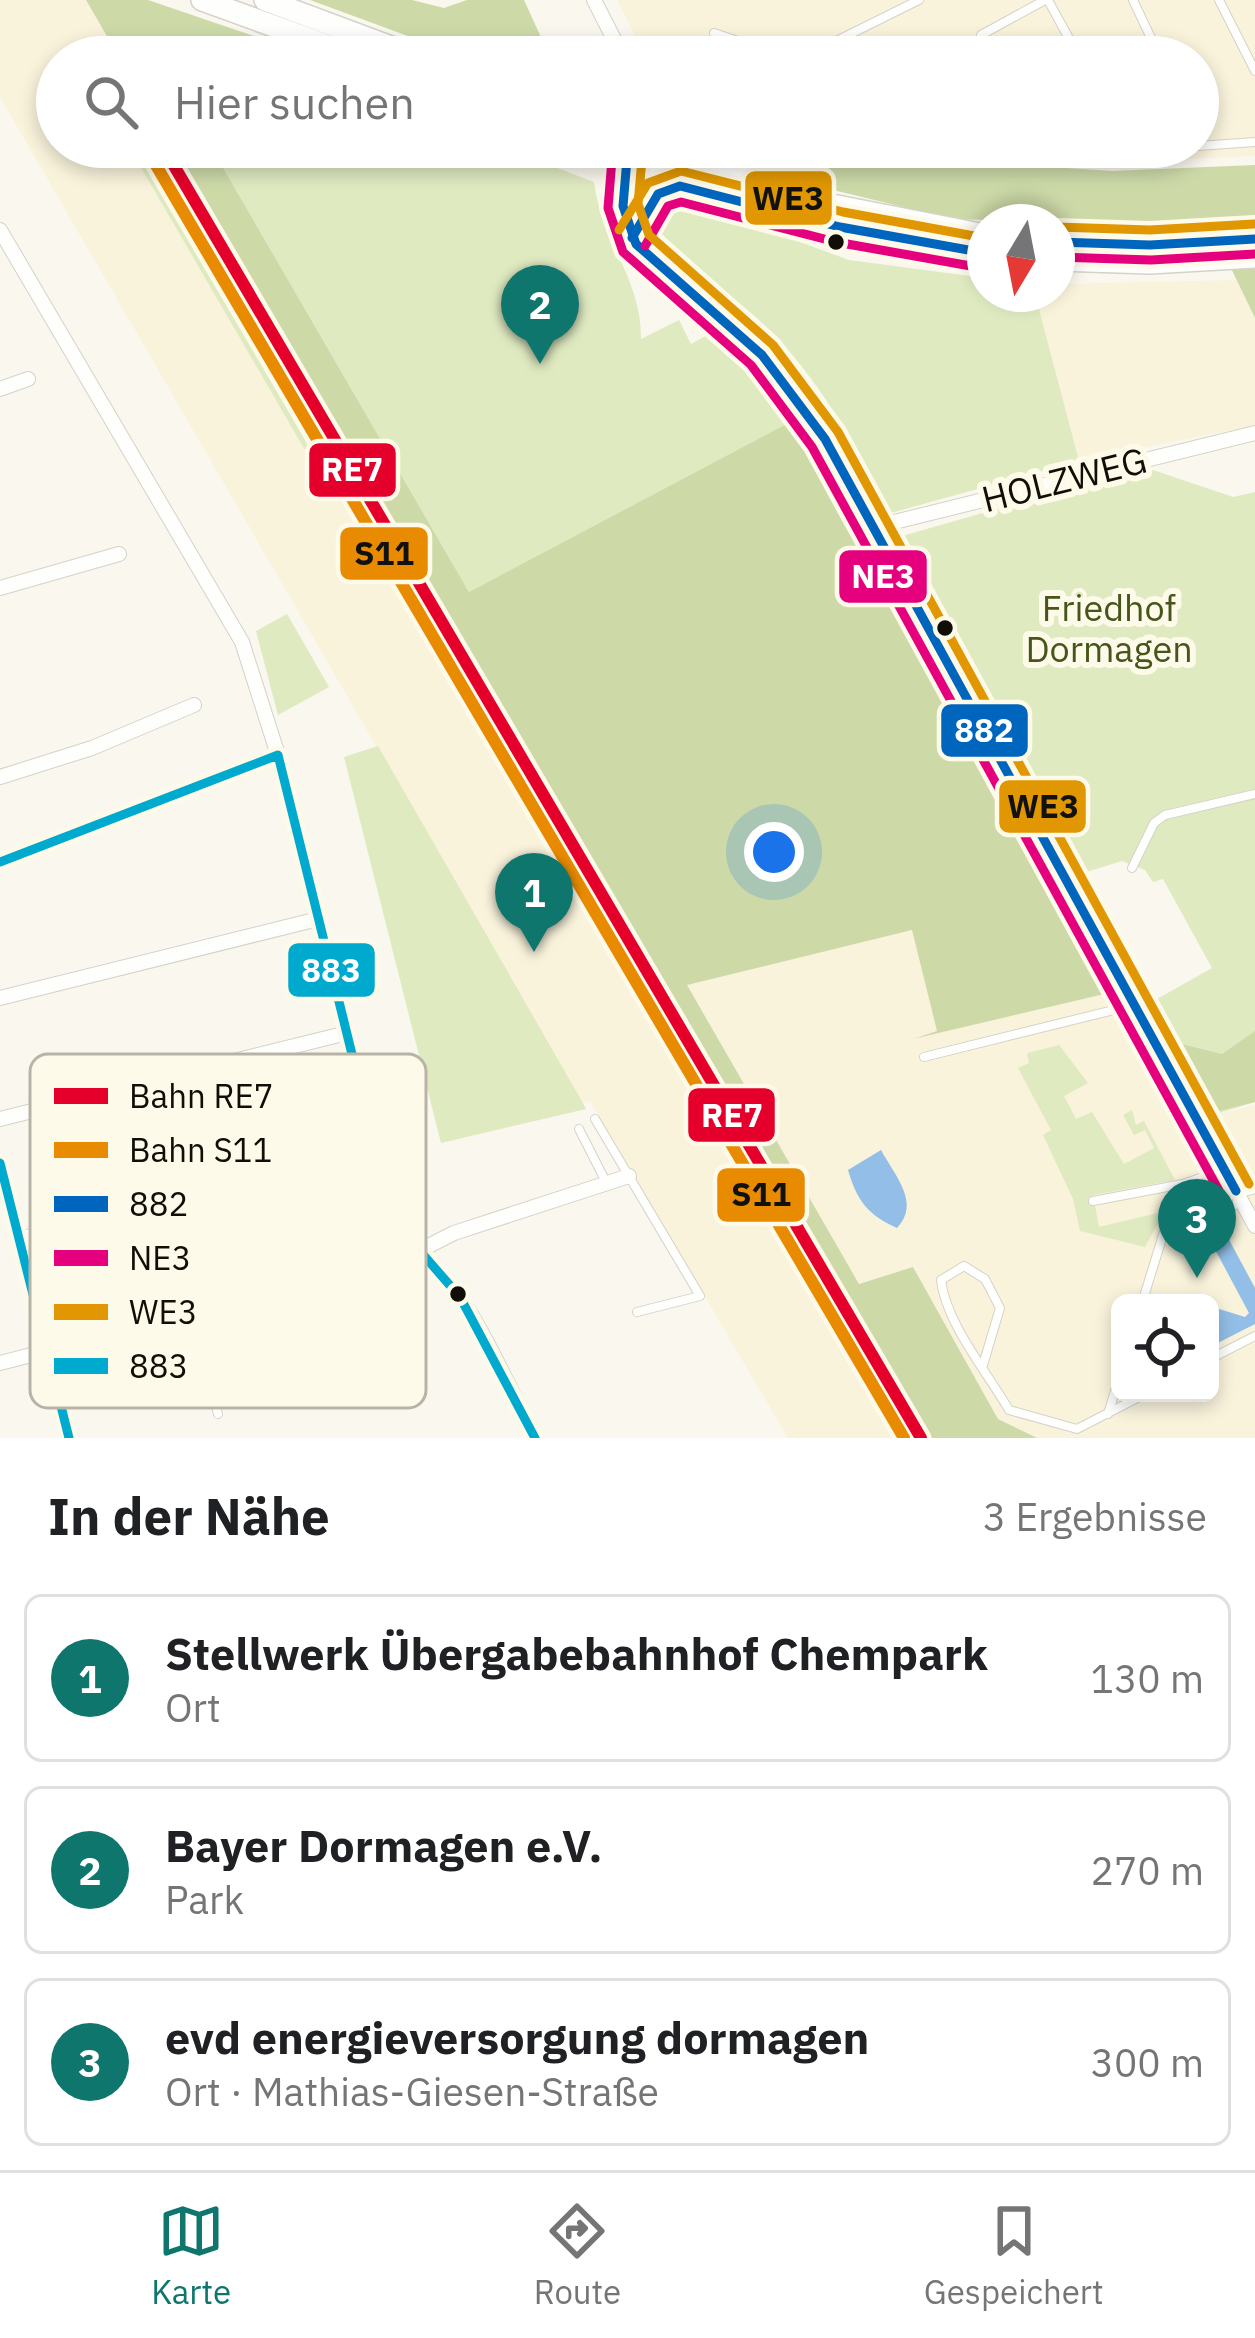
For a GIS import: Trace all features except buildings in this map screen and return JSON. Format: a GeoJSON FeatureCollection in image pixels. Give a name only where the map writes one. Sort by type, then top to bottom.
{"type":"FeatureCollection","features":[{"type":"Feature","properties":{"kind":"main road"},"geometry":{"type":"LineString","coordinates":[[202,0],[301,36]]}},
{"type":"Feature","properties":{"kind":"main road"},"geometry":{"type":"LineString","coordinates":[[266,0],[362,36]]}},
{"type":"Feature","properties":{"kind":"main road"},"geometry":{"type":"LineString","coordinates":[[661,168],[704,188],[840,227],[967,250]]}},
{"type":"Feature","properties":{"kind":"main road"},"geometry":{"type":"LineString","coordinates":[[723,168],[827,204],[967,231]]}},
{"type":"Feature","properties":{"kind":"main road"},"geometry":{"type":"LineString","coordinates":[[1075,243],[1150,245],[1255,239]]}},
{"type":"Feature","properties":{"kind":"main road"},"geometry":{"type":"LineString","coordinates":[[1075,261],[1150,263],[1255,257]]}},
{"type":"Feature","properties":{"kind":"street"},"geometry":{"type":"LineString","coordinates":[[594,0],[612,36]]}},
{"type":"Feature","properties":{"kind":"street"},"geometry":{"type":"LineString","coordinates":[[627,168],[623,206],[632,238],[655,266],[737,330],[785,381],[825,439],[1255,1226]]}},
{"type":"Feature","properties":{"kind":"street"},"geometry":{"type":"LineString","coordinates":[[632,238],[658,194],[680,186],[704,188]]}},
{"type":"Feature","properties":{"kind":"street"},"geometry":{"type":"LineString","coordinates":[[0,230],[225,607],[258,683],[352,1054]]}},
{"type":"Feature","properties":{"kind":"street"},"geometry":{"type":"LineString","coordinates":[[0,389],[28,379]]}},
{"type":"Feature","properties":{"kind":"street","name":"HOLZWEG"},"geometry":{"type":"LineString","coordinates":[[874,527],[1255,433]]}},
{"type":"Feature","properties":{"kind":"street"},"geometry":{"type":"LineString","coordinates":[[0,588],[119,554]]}},
{"type":"Feature","properties":{"kind":"street"},"geometry":{"type":"LineString","coordinates":[[0,777],[92,748],[194,705]]}},
{"type":"Feature","properties":{"kind":"street"},"geometry":{"type":"LineString","coordinates":[[0,862],[278,754]]}},
{"type":"Feature","properties":{"kind":"street"},"geometry":{"type":"LineString","coordinates":[[0,998],[319,919]]}},
{"type":"Feature","properties":{"kind":"street"},"geometry":{"type":"LineString","coordinates":[[262,1054],[347,1033]]}},
{"type":"Feature","properties":{"kind":"street"},"geometry":{"type":"LineString","coordinates":[[0,1119],[30,1112]]}},
{"type":"Feature","properties":{"kind":"street"},"geometry":{"type":"LineString","coordinates":[[0,1163],[30,1283]]}},
{"type":"Feature","properties":{"kind":"street"},"geometry":{"type":"LineString","coordinates":[[426,1248],[454,1233],[629,1176]]}},
{"type":"Feature","properties":{"kind":"street"},"geometry":{"type":"LineString","coordinates":[[1239,1196],[1255,1186]]}},
{"type":"Feature","properties":{"kind":"street"},"geometry":{"type":"LineString","coordinates":[[19,1239],[30,1236]]}},
{"type":"Feature","properties":{"kind":"street"},"geometry":{"type":"LineString","coordinates":[[426,1264],[457,1292],[499,1361],[529,1436]]}},
{"type":"Feature","properties":{"kind":"street"},"geometry":{"type":"LineString","coordinates":[[0,1363],[30,1355]]}},
{"type":"Feature","properties":{"kind":"street"},"geometry":{"type":"LineString","coordinates":[[62,1408],[69,1438]]}},
{"type":"Feature","properties":{"kind":"lane"},"geometry":{"type":"LineString","coordinates":[[846,36],[919,0]]}},
{"type":"Feature","properties":{"kind":"lane"},"geometry":{"type":"LineString","coordinates":[[981,36],[1047,0],[1067,36]]}},
{"type":"Feature","properties":{"kind":"lane"},"geometry":{"type":"LineString","coordinates":[[1133,0],[1150,36]]}},
{"type":"Feature","properties":{"kind":"lane"},"geometry":{"type":"LineString","coordinates":[[1219,0],[1255,71]]}},
{"type":"Feature","properties":{"kind":"lane"},"geometry":{"type":"LineString","coordinates":[[714,33],[723,36]]}},
{"type":"Feature","properties":{"kind":"lane"},"geometry":{"type":"LineString","coordinates":[[1219,144],[1255,142]]}},
{"type":"Feature","properties":{"kind":"lane"},"geometry":{"type":"LineString","coordinates":[[1132,868],[1154,823],[1165,815],[1255,794]]}},
{"type":"Feature","properties":{"kind":"lane"},"geometry":{"type":"LineString","coordinates":[[924,1057],[1135,1005]]}},
{"type":"Feature","properties":{"kind":"lane"},"geometry":{"type":"LineString","coordinates":[[595,1119],[700,1296],[637,1312]]}},
{"type":"Feature","properties":{"kind":"lane"},"geometry":{"type":"LineString","coordinates":[[579,1129],[607,1183]]}},
{"type":"Feature","properties":{"kind":"lane"},"geometry":{"type":"LineString","coordinates":[[1093,1201],[1183,1184],[1224,1169]]}},
{"type":"Feature","properties":{"kind":"lane"},"geometry":{"type":"LineString","coordinates":[[1211,1219],[1239,1196]]}},
{"type":"Feature","properties":{"kind":"lane"},"geometry":{"type":"LineString","coordinates":[[1145,1294],[1168,1219]]}},
{"type":"Feature","properties":{"kind":"lane"},"geometry":{"type":"LineString","coordinates":[[983,1365],[1000,1308],[985,1279],[964,1266],[941,1280],[942,1294],[983,1365],[1009,1409],[1076,1429],[1130,1402]]}},
{"type":"Feature","properties":{"kind":"lane"},"geometry":{"type":"LineString","coordinates":[[1219,1355],[1255,1336]]}},
{"type":"Feature","properties":{"kind":"lane"},"geometry":{"type":"LineString","coordinates":[[1108,1414],[1112,1402]]}},
{"type":"Feature","properties":{"kind":"lane"},"geometry":{"type":"LineString","coordinates":[[216,1408],[218,1414]]}},
{"type":"Feature","properties":{"kind":"shaded area"},"geometry":{"type":"Polygon","coordinates":[[[0,0],[86,0],[107,36],[36,36],[36,159],[0,97],[0,0]]]}},
{"type":"Feature","properties":{"kind":"shaded area"},"geometry":{"type":"Polygon","coordinates":[[[617,0],[1255,0],[1255,156],[1219,158],[1219,36],[635,36],[617,0]]]}},
{"type":"Feature","properties":{"kind":"shaded area"},"geometry":{"type":"Polygon","coordinates":[[[41,168],[184,168],[929,1438],[788,1438],[590,1101],[583,1103],[41,168]]]}},
{"type":"Feature","properties":{"kind":"shaded area"},"geometry":{"type":"Polygon","coordinates":[[[1238,280],[1255,318],[1255,425],[1079,461],[1040,312],[1075,312],[1075,284],[1238,280]]]}},
{"type":"Feature","properties":{"kind":"shaded area"},"geometry":{"type":"Polygon","coordinates":[[[913,930],[938,1033],[1113,992],[1196,1147],[1230,1148],[1216,1114],[1255,1105],[1255,1438],[1037,1438],[1013,1431],[998,1419],[913,1267],[859,1284],[686,984],[913,930]]]}},
{"type":"Feature","properties":{"kind":"green space"},"geometry":{"type":"Polygon","coordinates":[[[86,0],[148,0],[253,36],[107,36],[86,0]]]}},
{"type":"Feature","properties":{"kind":"green space"},"geometry":{"type":"Polygon","coordinates":[[[310,0],[412,0],[444,8],[467,0],[524,0],[540,36],[408,36],[310,0]]]}},
{"type":"Feature","properties":{"kind":"green space"},"geometry":{"type":"Polygon","coordinates":[[[1255,165],[1255,318],[1214,233],[1075,231],[1075,204],[967,204],[967,219],[833,190],[771,168],[1112,171],[1255,165]]]}},
{"type":"Feature","properties":{"kind":"green space"},"geometry":{"type":"Polygon","coordinates":[[[141,168],[158,168],[235,298],[229,303],[313,455],[309,457],[141,168]]]}},
{"type":"Feature","properties":{"kind":"green space"},"geometry":{"type":"Polygon","coordinates":[[[184,168],[223,168],[469,592],[798,418],[817,446],[1113,992],[913,1039],[937,1031],[912,930],[687,985],[859,1284],[913,1267],[998,1419],[1037,1438],[929,1438],[184,168]]]}},
{"type":"Feature","properties":{"kind":"green space"},"geometry":{"type":"Polygon","coordinates":[[[223,168],[557,168],[594,182],[604,223],[635,298],[641,339],[679,320],[691,344],[709,334],[764,384],[794,421],[469,592],[223,168]]]}},
{"type":"Feature","properties":{"kind":"green space"},"geometry":{"type":"Polygon","coordinates":[[[681,198],[849,260],[967,276],[967,312],[1040,312],[1079,461],[891,513],[803,369],[758,319],[670,255],[658,230],[659,213],[681,198]]]}},
{"type":"Feature","properties":{"kind":"green space","name":"Friedhof Dormagen"},"geometry":{"type":"Polygon","coordinates":[[[1144,467],[1233,497],[1255,492],[1255,1102],[1216,1114],[1150,1003],[1212,968],[1163,879],[1153,882],[1145,870],[1122,861],[1080,874],[895,538],[1144,467]]]}},
{"type":"Feature","properties":{"kind":"green space"},"geometry":{"type":"Polygon","coordinates":[[[287,614],[329,687],[278,715],[256,631],[287,614]]]}},
{"type":"Feature","properties":{"kind":"green space"},"geometry":{"type":"Polygon","coordinates":[[[378,746],[586,1109],[441,1143],[426,1083],[426,1054],[419,1054],[344,757],[378,746]]]}},
{"type":"Feature","properties":{"kind":"green space"},"geometry":{"type":"Polygon","coordinates":[[[1255,1031],[1255,1102],[1211,1113],[1173,1042],[1222,1054],[1255,1031]]]}},
{"type":"Feature","properties":{"kind":"green space"},"geometry":{"type":"Polygon","coordinates":[[[1059,1045],[1088,1083],[1064,1096],[1076,1119],[1092,1112],[1124,1164],[1154,1148],[1145,1130],[1134,1135],[1123,1115],[1132,1110],[1136,1125],[1144,1121],[1175,1180],[1093,1195],[1099,1227],[1187,1206],[1190,1212],[1185,1222],[1162,1216],[1145,1247],[1080,1231],[1073,1199],[1043,1135],[1051,1130],[1018,1068],[1029,1063],[1027,1053],[1059,1045]]]}},
{"type":"Feature","properties":{"kind":"water"},"geometry":{"type":"Polygon","coordinates":[[[881,1150],[906,1199],[904,1219],[897,1228],[865,1206],[848,1170],[881,1150]]]}},
{"type":"Feature","properties":{"kind":"water"},"geometry":{"type":"Polygon","coordinates":[[[1226,1234],[1255,1288],[1255,1324],[1219,1342],[1219,1309],[1245,1317],[1249,1313],[1211,1242],[1226,1234]]]}},
{"type":"Feature","properties":{"kind":"rail line","name":"S11"},"geometry":{"type":"LineString","coordinates":[[158,168],[904,1438]]}},
{"type":"Feature","properties":{"kind":"rail line","name":"RE7"},"geometry":{"type":"LineString","coordinates":[[175,168],[921,1438]]}},
{"type":"Feature","properties":{"kind":"transit line","name":"NE3"},"geometry":{"type":"LineString","coordinates":[[611,168],[608,208],[623,252],[751,365],[812,447],[1223,1198]]}},
{"type":"Feature","properties":{"kind":"transit line","name":"882"},"geometry":{"type":"LineString","coordinates":[[626,168],[623,206],[636,244],[762,355],[825,439],[1236,1191]]}},
{"type":"Feature","properties":{"kind":"transit line","name":"WE3"},"geometry":{"type":"LineString","coordinates":[[641,168],[638,204],[649,235],[773,345],[838,432],[1249,1184]]}},
{"type":"Feature","properties":{"kind":"transit line","name":"WE3"},"geometry":{"type":"LineString","coordinates":[[619,230],[648,183],[681,171],[843,212],[967,235]]}},
{"type":"Feature","properties":{"kind":"transit line","name":"882"},"geometry":{"type":"LineString","coordinates":[[632,238],[658,194],[680,186],[840,227],[967,250]]}},
{"type":"Feature","properties":{"kind":"transit line","name":"NE3"},"geometry":{"type":"LineString","coordinates":[[645,246],[668,206],[681,202],[836,242],[967,265]]}},
{"type":"Feature","properties":{"kind":"transit line","name":"WE3"},"geometry":{"type":"LineString","coordinates":[[1075,228],[1150,230],[1254,224]]}},
{"type":"Feature","properties":{"kind":"transit line","name":"882"},"geometry":{"type":"LineString","coordinates":[[1075,243],[1150,245],[1255,239]]}},
{"type":"Feature","properties":{"kind":"transit line","name":"NE3"},"geometry":{"type":"LineString","coordinates":[[1075,258],[1151,260],[1255,254]]}},
{"type":"Feature","properties":{"kind":"transit line","name":"883"},"geometry":{"type":"LineString","coordinates":[[0,862],[278,755],[352,1054]]}},
{"type":"Feature","properties":{"kind":"transit line","name":"883"},"geometry":{"type":"LineString","coordinates":[[0,1163],[30,1283]]}},
{"type":"Feature","properties":{"kind":"transit line","name":"883"},"geometry":{"type":"LineString","coordinates":[[426,1258],[460,1297],[535,1438]]}},
{"type":"Feature","properties":{"kind":"transit line","name":"883"},"geometry":{"type":"LineString","coordinates":[[61,1408],[69,1438]]}},
{"type":"Feature","properties":{"kind":"place","name":"Bayer Dormagen e.V."},"geometry":{"type":"Point","coordinates":[540,364]}},
{"type":"Feature","properties":{"kind":"place","name":"Stellwerk Übergabebahnhof Chempark"},"geometry":{"type":"Point","coordinates":[534,952]}},
{"type":"Feature","properties":{"kind":"place","name":"evd energieversorgung dormagen"},"geometry":{"type":"Point","coordinates":[1197,1278]}}]}
